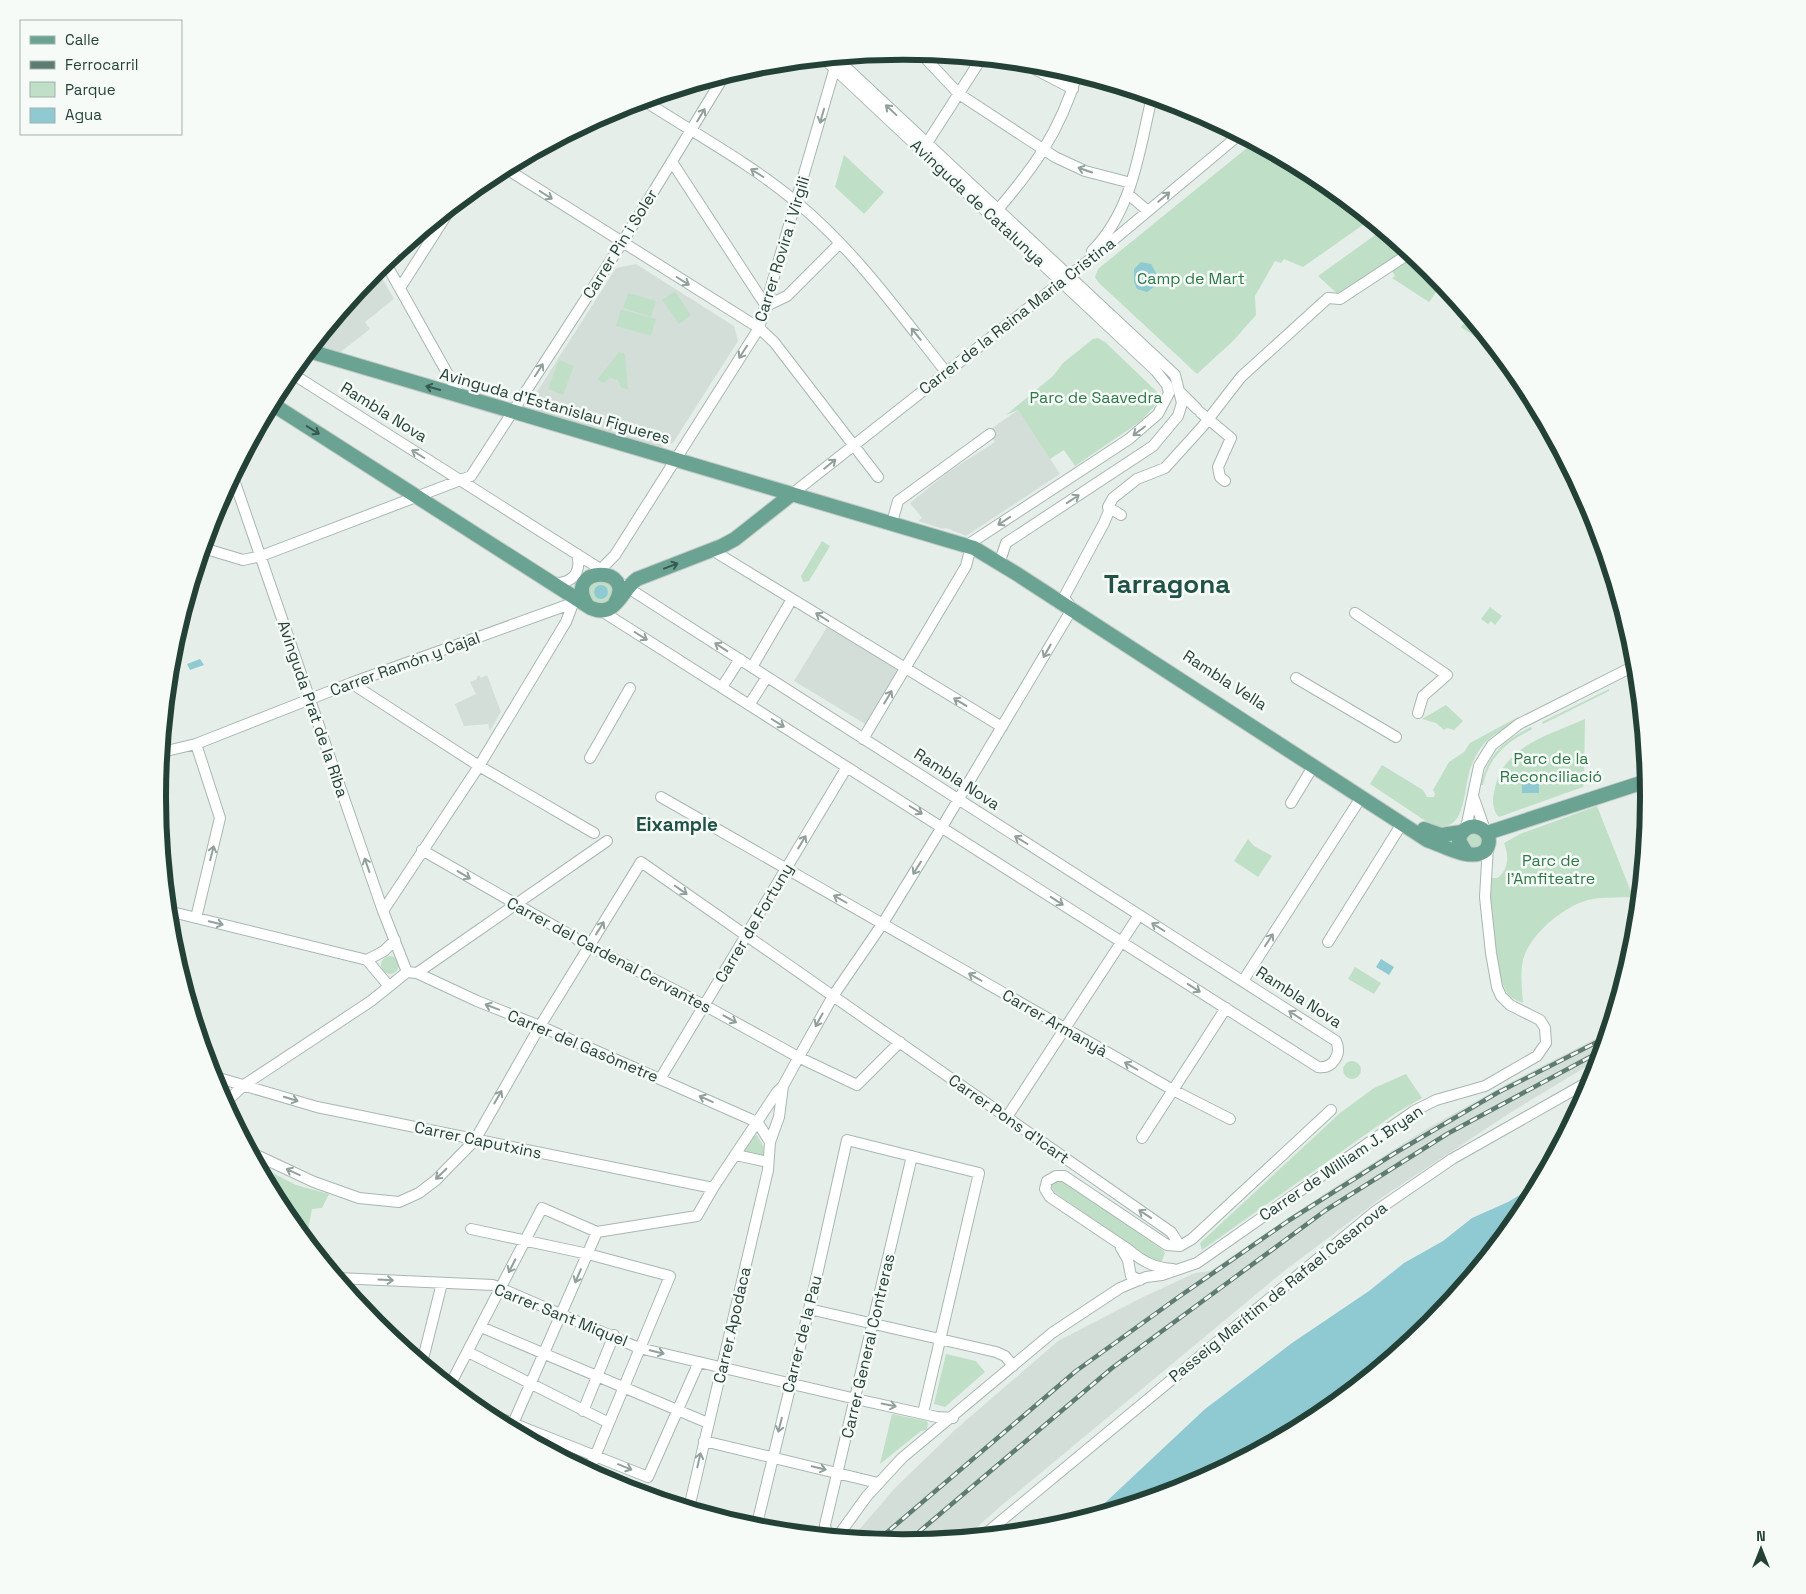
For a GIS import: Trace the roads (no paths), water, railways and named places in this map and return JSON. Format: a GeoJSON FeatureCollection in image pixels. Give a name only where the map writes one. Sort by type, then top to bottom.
{"type":"FeatureCollection","features":[{"type":"Feature","properties":{"kind":"main road","name":"Avinguda d'Estanislau Figueres"},"geometry":{"type":"LineString","coordinates":[[314,354],[970,545]]}},
{"type":"Feature","properties":{"kind":"main road","name":"Rambla Nova"},"geometry":{"type":"LineString","coordinates":[[278,408],[552,583],[584,600]]}},
{"type":"Feature","properties":{"kind":"main road","name":"Avinguda d'Estanislau Figueres"},"geometry":{"type":"LineString","coordinates":[[792,494],[812,496],[893,520],[970,545],[986,555]]}},
{"type":"Feature","properties":{"kind":"main road"},"geometry":{"type":"LineString","coordinates":[[614,605],[619,593],[616,582],[604,574],[588,579],[584,600],[614,605],[618,603],[637,579],[712,550],[735,538],[792,494]]}},
{"type":"Feature","properties":{"kind":"main road","name":"Rambla Vella"},"geometry":{"type":"LineString","coordinates":[[970,545],[1002,552],[1064,597],[1427,831],[1440,835],[1464,830]]}},
{"type":"Feature","properties":{"kind":"main road"},"geometry":{"type":"LineString","coordinates":[[970,545],[1058,604],[1072,609]]}},
{"type":"Feature","properties":{"kind":"main road","name":"Rambla Vella"},"geometry":{"type":"LineString","coordinates":[[986,555],[1428,840],[1467,854]]}},
{"type":"Feature","properties":{"kind":"main road"},"geometry":{"type":"LineString","coordinates":[[1487,836],[1639,784]]}},
{"type":"Feature","properties":{"kind":"main road"},"geometry":{"type":"LineString","coordinates":[[1476,826],[1487,836],[1482,854],[1467,854],[1459,841],[1464,830],[1476,826]]}},
{"type":"Feature","properties":{"kind":"street"},"geometry":{"type":"LineString","coordinates":[[928,61],[959,94],[1055,157],[1078,168],[1132,183]]}},
{"type":"Feature","properties":{"kind":"street","name":"Avinguda de Catalunya"},"geometry":{"type":"LineString","coordinates":[[842,63],[927,143],[995,213]]}},
{"type":"Feature","properties":{"kind":"street","name":"Avinguda de Catalunya"},"geometry":{"type":"LineString","coordinates":[[829,64],[1066,276],[1114,316],[1175,374],[1179,389],[1205,416],[1231,438],[1218,467],[1220,477],[1225,481]]}},
{"type":"Feature","properties":{"kind":"street","name":"Carrer Rovira i Virgili"},"geometry":{"type":"LineString","coordinates":[[604,574],[759,328],[836,64]]}},
{"type":"Feature","properties":{"kind":"street"},"geometry":{"type":"LineString","coordinates":[[927,143],[978,64]]}},
{"type":"Feature","properties":{"kind":"street"},"geometry":{"type":"LineString","coordinates":[[1043,73],[1073,89]]}},
{"type":"Feature","properties":{"kind":"street"},"geometry":{"type":"LineString","coordinates":[[995,213],[1034,166],[1058,123],[1075,81]]}},
{"type":"Feature","properties":{"kind":"street","name":"Carrer Pin i Soler"},"geometry":{"type":"LineString","coordinates":[[459,480],[471,476],[622,243],[720,83]]}},
{"type":"Feature","properties":{"kind":"street"},"geometry":{"type":"LineString","coordinates":[[1066,276],[1110,228],[1128,195],[1151,103]]}},
{"type":"Feature","properties":{"kind":"street"},"geometry":{"type":"LineString","coordinates":[[650,105],[775,184],[797,202],[853,255],[946,372]]}},
{"type":"Feature","properties":{"kind":"street","name":"Carrer de la Reina Maria Cristina"},"geometry":{"type":"LineString","coordinates":[[792,494],[1066,276],[1093,257],[1235,139]]}},
{"type":"Feature","properties":{"kind":"street"},"geometry":{"type":"LineString","coordinates":[[672,162],[766,306],[787,296],[840,243]]}},
{"type":"Feature","properties":{"kind":"street"},"geometry":{"type":"LineString","coordinates":[[512,173],[759,328],[774,342],[878,477]]}},
{"type":"Feature","properties":{"kind":"street"},"geometry":{"type":"LineString","coordinates":[[1128,195],[1148,210]]}},
{"type":"Feature","properties":{"kind":"street"},"geometry":{"type":"LineString","coordinates":[[400,288],[442,222]]}},
{"type":"Feature","properties":{"kind":"street"},"geometry":{"type":"LineString","coordinates":[[452,1381],[542,1208],[597,1232],[697,1216],[713,1188],[736,1155],[754,1121],[783,1086],[833,996],[883,923],[1072,609],[1064,597],[1104,523],[1109,512],[1108,507],[1113,498],[1136,479],[1165,468],[1205,416],[1241,377],[1328,298],[1340,299],[1404,257]]}},
{"type":"Feature","properties":{"kind":"street"},"geometry":{"type":"LineString","coordinates":[[389,269],[460,396]]}},
{"type":"Feature","properties":{"kind":"street","name":"Avinguda de Catalunya"},"geometry":{"type":"LineString","coordinates":[[970,545],[1129,439],[1158,414],[1169,393],[1167,385],[1156,371],[1066,276]]}},
{"type":"Feature","properties":{"kind":"street","name":"Rambla Nova"},"geometry":{"type":"LineString","coordinates":[[298,377],[577,554],[604,574],[1336,1041],[1338,1047],[1337,1058],[1329,1066],[1318,1067],[584,600]]}},
{"type":"Feature","properties":{"kind":"street"},"geometry":{"type":"LineString","coordinates":[[1002,552],[1153,446],[1178,416],[1182,403],[1179,389]]}},
{"type":"Feature","properties":{"kind":"street"},"geometry":{"type":"LineString","coordinates":[[893,520],[898,501],[931,479],[940,469],[972,449],[990,434]]}},
{"type":"Feature","properties":{"kind":"street"},"geometry":{"type":"LineString","coordinates":[[209,550],[243,560],[261,556],[459,480]]}},
{"type":"Feature","properties":{"kind":"street","name":"Avinguda Prat de la Riba"},"geometry":{"type":"LineString","coordinates":[[236,485],[383,911],[412,972]]}},
{"type":"Feature","properties":{"kind":"street"},"geometry":{"type":"LineString","coordinates":[[1108,507],[1121,515]]}},
{"type":"Feature","properties":{"kind":"street"},"geometry":{"type":"LineString","coordinates":[[863,739],[966,566],[970,545]]}},
{"type":"Feature","properties":{"kind":"street"},"geometry":{"type":"LineString","coordinates":[[712,550],[1002,727]]}},
{"type":"Feature","properties":{"kind":"street"},"geometry":{"type":"LineString","coordinates":[[552,583],[564,584],[573,579],[578,566],[577,554]]}},
{"type":"Feature","properties":{"kind":"street"},"geometry":{"type":"LineString","coordinates":[[752,667],[792,599]]}},
{"type":"Feature","properties":{"kind":"street"},"geometry":{"type":"LineString","coordinates":[[383,911],[479,766],[566,622],[584,600]]}},
{"type":"Feature","properties":{"kind":"street","name":"Carrer Ramón y Cajal"},"geometry":{"type":"LineString","coordinates":[[168,751],[196,744],[309,699],[584,600]]}},
{"type":"Feature","properties":{"kind":"street"},"geometry":{"type":"LineString","coordinates":[[1355,613],[1447,676],[1423,696],[1418,713]]}},
{"type":"Feature","properties":{"kind":"street"},"geometry":{"type":"LineString","coordinates":[[722,688],[740,659]]}},
{"type":"Feature","properties":{"kind":"street"},"geometry":{"type":"LineString","coordinates":[[1464,830],[1479,766],[1488,749],[1519,724],[1629,669]]}},
{"type":"Feature","properties":{"kind":"street"},"geometry":{"type":"LineString","coordinates":[[749,705],[767,677]]}},
{"type":"Feature","properties":{"kind":"street"},"geometry":{"type":"LineString","coordinates":[[1296,678],[1396,737]]}},
{"type":"Feature","properties":{"kind":"street"},"geometry":{"type":"LineString","coordinates":[[351,684],[479,766],[594,833]]}},
{"type":"Feature","properties":{"kind":"street"},"geometry":{"type":"LineString","coordinates":[[590,758],[630,688]]}},
{"type":"Feature","properties":{"kind":"street"},"geometry":{"type":"LineString","coordinates":[[196,744],[220,818],[196,918]]}},
{"type":"Feature","properties":{"kind":"street"},"geometry":{"type":"LineString","coordinates":[[1291,803],[1314,765]]}},
{"type":"Feature","properties":{"kind":"street","name":"Carrer de Fortuny"},"geometry":{"type":"LineString","coordinates":[[660,1079],[847,767]]}},
{"type":"Feature","properties":{"kind":"street"},"geometry":{"type":"LineString","coordinates":[[1243,982],[1362,796]]}},
{"type":"Feature","properties":{"kind":"street"},"geometry":{"type":"LineString","coordinates":[[1473,796],[1487,836]]}},
{"type":"Feature","properties":{"kind":"street","name":"Carrer Armanyà"},"geometry":{"type":"LineString","coordinates":[[661,797],[1174,1090],[1230,1119]]}},
{"type":"Feature","properties":{"kind":"street"},"geometry":{"type":"LineString","coordinates":[[1328,942],[1402,822]]}},
{"type":"Feature","properties":{"kind":"street","name":"Carrer de William J. Bryan"},"geometry":{"type":"LineString","coordinates":[[1120,1288],[1143,1279],[1179,1270],[1197,1262],[1398,1121],[1436,1100],[1485,1086],[1541,1053],[1546,1043],[1543,1024],[1537,1017],[1516,1008],[1501,996],[1492,966],[1485,897],[1487,836]]}},
{"type":"Feature","properties":{"kind":"street"},"geometry":{"type":"LineString","coordinates":[[231,1098],[244,1085],[386,988],[516,906],[607,841]]}},
{"type":"Feature","properties":{"kind":"street","name":"Carrer del Cardenal Cervantes"},"geometry":{"type":"LineString","coordinates":[[422,850],[516,906],[589,946],[798,1058],[857,1084],[900,1042]]}},
{"type":"Feature","properties":{"kind":"street","name":"Carrer Pons d'Icart"},"geometry":{"type":"LineString","coordinates":[[589,946],[641,862],[1171,1232],[1175,1246]]}},
{"type":"Feature","properties":{"kind":"street"},"geometry":{"type":"LineString","coordinates":[[175,913],[367,960],[384,951],[396,940]]}},
{"type":"Feature","properties":{"kind":"street"},"geometry":{"type":"LineString","coordinates":[[1007,1117],[1139,915]]}},
{"type":"Feature","properties":{"kind":"street"},"geometry":{"type":"LineString","coordinates":[[260,1157],[340,1192],[359,1198],[399,1202],[420,1193],[436,1180],[475,1140],[540,1026],[589,946]]}},
{"type":"Feature","properties":{"kind":"street"},"geometry":{"type":"LineString","coordinates":[[367,960],[386,988]]}},
{"type":"Feature","properties":{"kind":"street","name":"Carrer del Gasòmetre"},"geometry":{"type":"LineString","coordinates":[[412,972],[477,1002],[540,1026],[754,1121]]}},
{"type":"Feature","properties":{"kind":"street"},"geometry":{"type":"LineString","coordinates":[[1142,1138],[1226,1008]]}},
{"type":"Feature","properties":{"kind":"street","name":"Carrer Caputxins"},"geometry":{"type":"LineString","coordinates":[[222,1079],[317,1107],[713,1188]]}},
{"type":"Feature","properties":{"kind":"street","name":"Carrer Apodaca"},"geometry":{"type":"LineString","coordinates":[[690,1502],[768,1170],[770,1142],[778,1117],[783,1086]]}},
{"type":"Feature","properties":{"kind":"street","name":"Passeig Marítim de Rafael Casanova"},"geometry":{"type":"LineString","coordinates":[[992,1529],[1373,1213],[1452,1159],[1581,1086]]}},
{"type":"Feature","properties":{"kind":"street"},"geometry":{"type":"LineString","coordinates":[[1179,1270],[1160,1268],[1143,1262],[1050,1196],[1046,1192],[1047,1181],[1056,1176],[1068,1178],[1175,1246],[1192,1239],[1330,1110]]}},
{"type":"Feature","properties":{"kind":"street"},"geometry":{"type":"LineString","coordinates":[[754,1121],[770,1142]]}},
{"type":"Feature","properties":{"kind":"street","name":"Carrer de la Pau"},"geometry":{"type":"LineString","coordinates":[[758,1520],[810,1309],[847,1140],[912,1156]]}},
{"type":"Feature","properties":{"kind":"street"},"geometry":{"type":"LineString","coordinates":[[736,1155],[768,1162]]}},
{"type":"Feature","properties":{"kind":"street"},"geometry":{"type":"LineString","coordinates":[[912,1156],[978,1173],[923,1413],[932,1420],[931,1434]]}},
{"type":"Feature","properties":{"kind":"street","name":"Carrer General Contreras"},"geometry":{"type":"LineString","coordinates":[[826,1530],[825,1525],[912,1156]]}},
{"type":"Feature","properties":{"kind":"street"},"geometry":{"type":"LineString","coordinates":[[470,1228],[588,1254],[670,1276],[591,1465]]}},
{"type":"Feature","properties":{"kind":"street"},"geometry":{"type":"LineString","coordinates":[[514,1422],[597,1232]]}},
{"type":"Feature","properties":{"kind":"street"},"geometry":{"type":"LineString","coordinates":[[1115,1242],[1126,1255],[1134,1278],[1143,1279],[1149,1272],[1143,1262]]}},
{"type":"Feature","properties":{"kind":"street"},"geometry":{"type":"LineString","coordinates":[[842,1531],[878,1482],[931,1434],[953,1418],[1052,1333],[1120,1288],[1134,1262],[1143,1262]]}},
{"type":"Feature","properties":{"kind":"street","name":"Carrer Sant Miquel"},"geometry":{"type":"LineString","coordinates":[[345,1278],[501,1287],[614,1335],[639,1348],[856,1399],[953,1418]]}},
{"type":"Feature","properties":{"kind":"street"},"geometry":{"type":"LineString","coordinates":[[423,1356],[442,1283]]}},
{"type":"Feature","properties":{"kind":"street"},"geometry":{"type":"LineString","coordinates":[[810,1309],[1001,1354],[1013,1366]]}},
{"type":"Feature","properties":{"kind":"street"},"geometry":{"type":"LineString","coordinates":[[480,1326],[596,1377],[708,1423]]}},
{"type":"Feature","properties":{"kind":"street"},"geometry":{"type":"LineString","coordinates":[[583,1411],[614,1335]]}},
{"type":"Feature","properties":{"kind":"street"},"geometry":{"type":"LineString","coordinates":[[468,1352],[609,1423]]}},
{"type":"Feature","properties":{"kind":"street"},"geometry":{"type":"LineString","coordinates":[[531,1433],[608,1460],[648,1477],[699,1362]]}},
{"type":"Feature","properties":{"kind":"street"},"geometry":{"type":"LineString","coordinates":[[704,1441],[878,1482]]}},
{"type":"Feature","properties":{"kind":"water"},"geometry":{"type":"Polygon","coordinates":[[[1141,262],[1151,264],[1156,273],[1155,286],[1147,292],[1137,289],[1134,282],[1134,269],[1141,262]]]}},
{"type":"Feature","properties":{"kind":"water"},"geometry":{"type":"Polygon","coordinates":[[[598,585],[604,585],[608,592],[604,599],[598,599],[594,595],[594,589],[598,585]]]}},
{"type":"Feature","properties":{"kind":"water"},"geometry":{"type":"Polygon","coordinates":[[[200,659],[204,665],[190,670],[187,664],[200,659]]]}},
{"type":"Feature","properties":{"kind":"water"},"geometry":{"type":"Polygon","coordinates":[[[1522,783],[1539,783],[1539,793],[1522,793],[1522,783]]]}},
{"type":"Feature","properties":{"kind":"water"},"geometry":{"type":"Polygon","coordinates":[[[1381,959],[1394,967],[1389,975],[1376,967],[1381,959]]]}},
{"type":"Feature","properties":{"kind":"water"},"geometry":{"type":"Polygon","coordinates":[[[1525,1192],[1488,1246],[1457,1283],[1389,1351],[1352,1382],[1312,1410],[1229,1458],[1185,1478],[1101,1507],[1205,1409],[1292,1343],[1369,1291],[1404,1263],[1443,1241],[1472,1218],[1508,1202],[1525,1192]]]}},
{"type":"Feature","properties":{"kind":"railway"},"geometry":{"type":"LineString","coordinates":[[886,1533],[1076,1371],[1288,1221],[1395,1153],[1497,1093],[1598,1041]]}},
{"type":"Feature","properties":{"kind":"railway"},"geometry":{"type":"LineString","coordinates":[[917,1533],[1112,1368],[1326,1210],[1447,1134],[1593,1055]]}},
{"type":"Feature","properties":{"kind":"district","name":"Tarragona"},"geometry":{"type":"Point","coordinates":[1167,584]}},
{"type":"Feature","properties":{"kind":"district","name":"Eixample"},"geometry":{"type":"Point","coordinates":[677,824]}},
{"type":"Feature","properties":{"kind":"park label","name":"Camp de Mart"},"geometry":{"type":"Point","coordinates":[1191,278]}},
{"type":"Feature","properties":{"kind":"park label","name":"Parc de Saavedra"},"geometry":{"type":"Point","coordinates":[1096,397]}},
{"type":"Feature","properties":{"kind":"park label","name":"Parc de la Reconciliació"},"geometry":{"type":"Point","coordinates":[1551,767]}},
{"type":"Feature","properties":{"kind":"park label","name":"Parc de l'Amfiteatre"},"geometry":{"type":"Point","coordinates":[1551,869]}}]}
